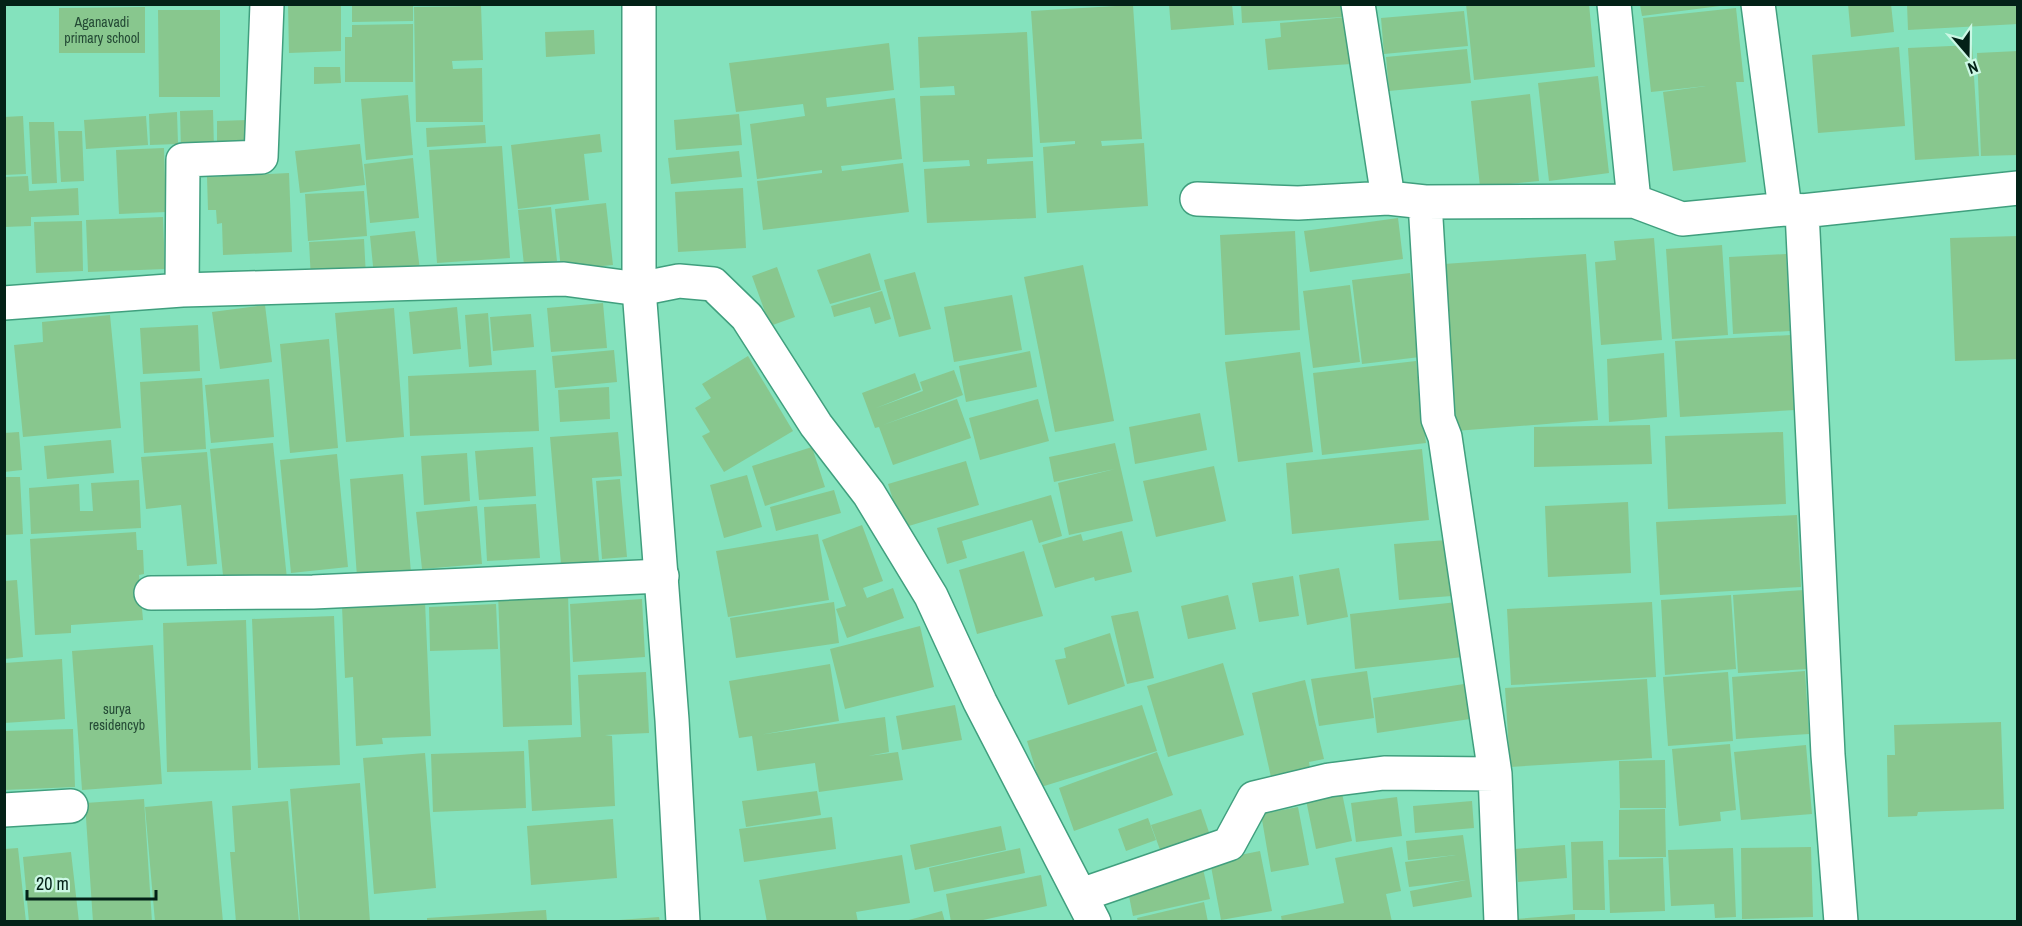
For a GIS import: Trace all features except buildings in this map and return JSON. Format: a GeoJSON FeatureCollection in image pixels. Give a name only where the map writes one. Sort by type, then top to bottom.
{"type":"FeatureCollection","features":[{"type":"Feature","properties":{"kind":"street"},"geometry":{"type":"LineString","coordinates":[[182,290],[183,160],[261,157],[267,4]]}},
{"type":"Feature","properties":{"kind":"street"},"geometry":{"type":"LineString","coordinates":[[639,4],[639,289],[662,576],[683,921]]}},
{"type":"Feature","properties":{"kind":"street"},"geometry":{"type":"LineString","coordinates":[[1358,4],[1388,198]]}},
{"type":"Feature","properties":{"kind":"street"},"geometry":{"type":"LineString","coordinates":[[1614,4],[1634,201]]}},
{"type":"Feature","properties":{"kind":"street"},"geometry":{"type":"LineString","coordinates":[[1758,4],[1793,210],[1840,921]]}},
{"type":"Feature","properties":{"kind":"street"},"geometry":{"type":"LineString","coordinates":[[1197,199],[1298,203],[1388,198],[1425,202],[1634,201],[1682,219],[2018,188]]}},
{"type":"Feature","properties":{"kind":"street"},"geometry":{"type":"LineString","coordinates":[[1425,202],[1438,419],[1445,437],[1496,774],[1502,921]]}},
{"type":"Feature","properties":{"kind":"street"},"geometry":{"type":"LineString","coordinates":[[4,303],[182,290],[564,279],[639,289],[678,281],[713,284],[747,317],[816,424],[869,494],[931,597],[980,702],[1087,908],[1228,844],[1254,798],[1329,780],[1384,773],[1496,774]]}},
{"type":"Feature","properties":{"kind":"street"},"geometry":{"type":"LineString","coordinates":[[151,593],[313,592],[662,576]]}},
{"type":"Feature","properties":{"kind":"street"},"geometry":{"type":"LineString","coordinates":[[4,810],[71,806]]}}]}
